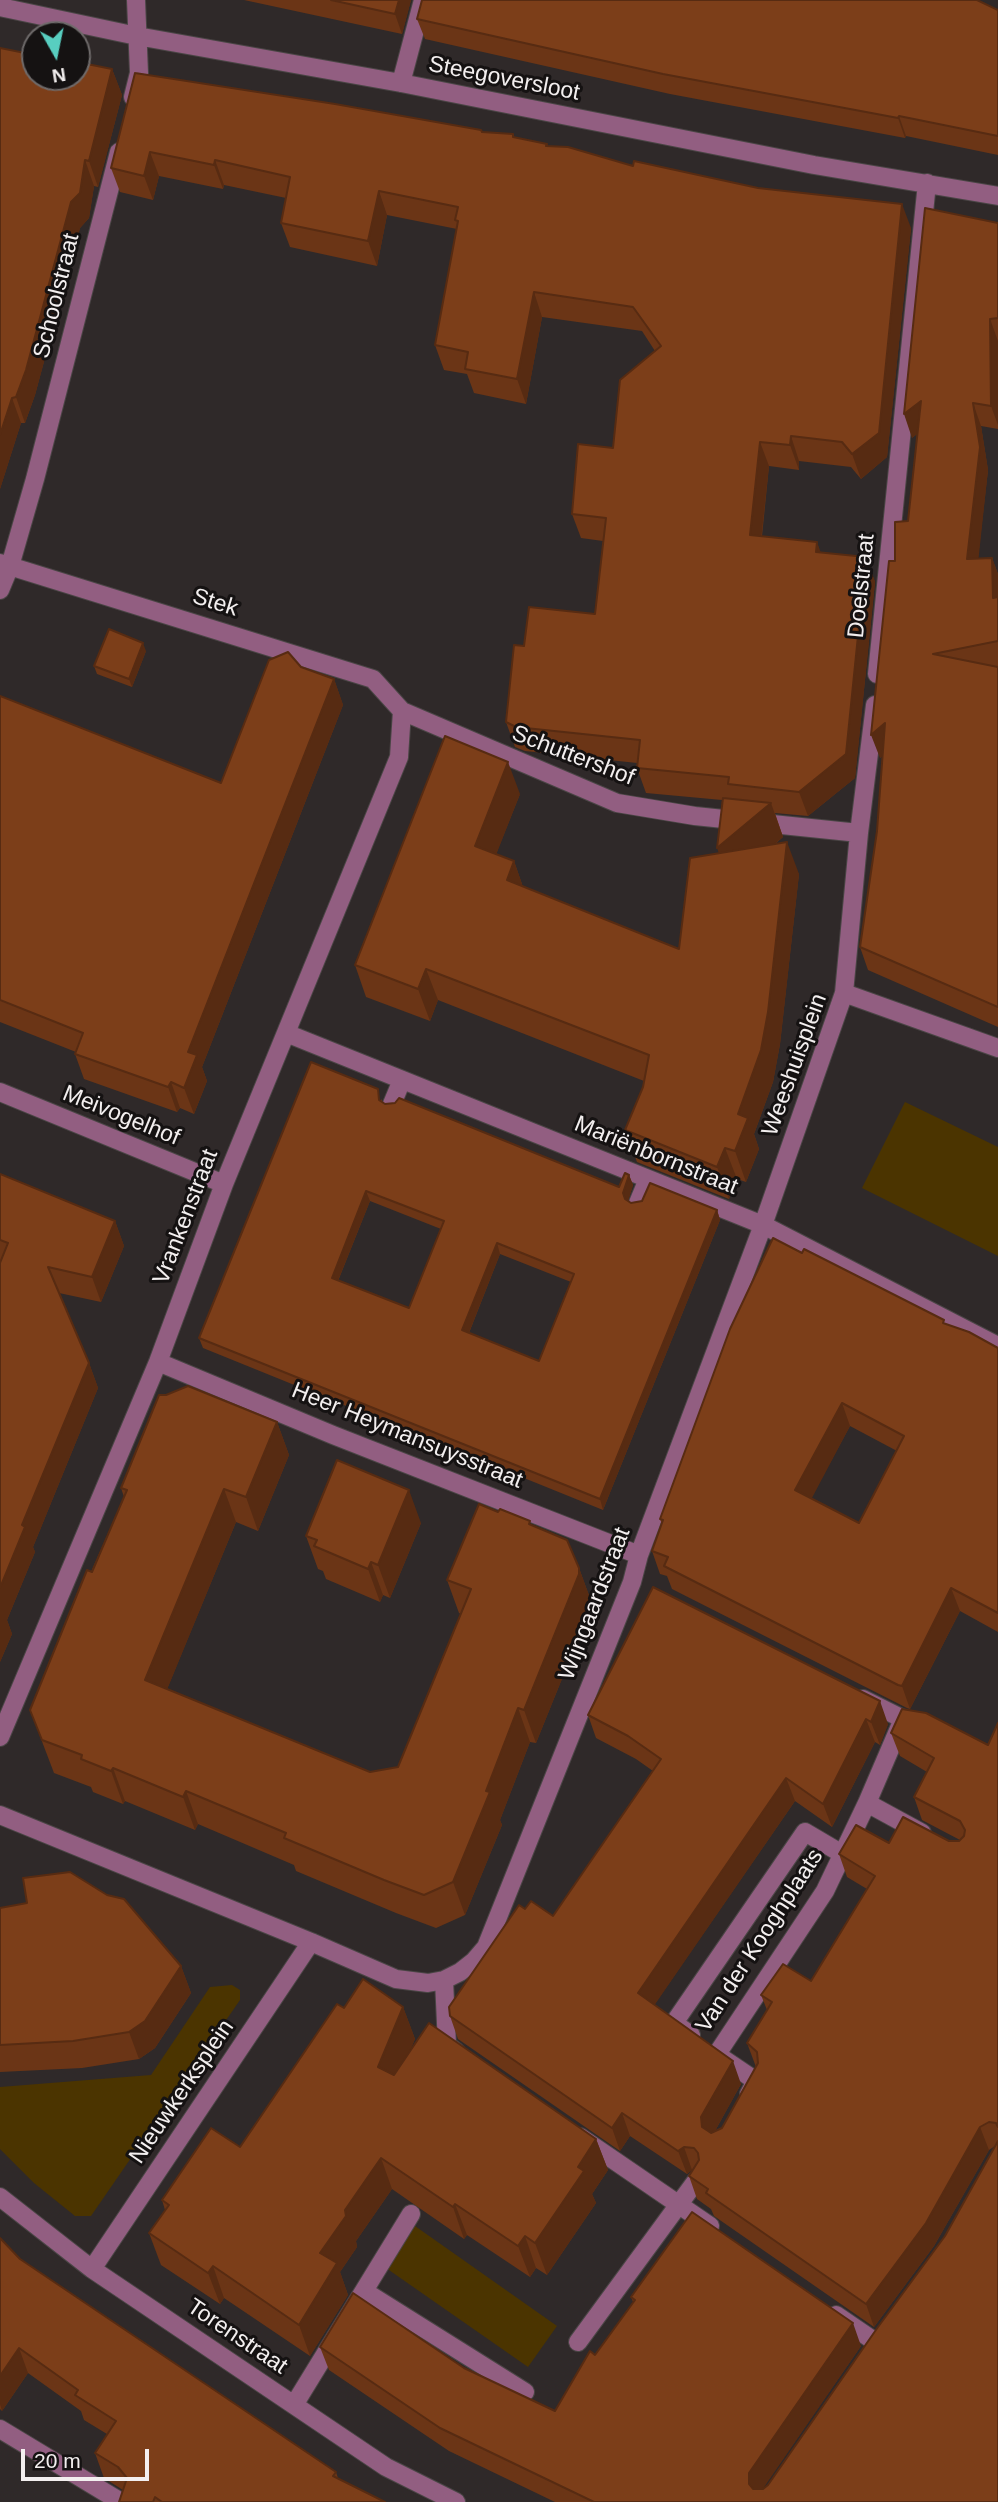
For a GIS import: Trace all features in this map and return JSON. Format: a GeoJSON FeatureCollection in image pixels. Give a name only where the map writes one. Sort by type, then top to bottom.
{"type":"FeatureCollection","features":[{"type":"Feature","properties":{"kind":"street"},"geometry":{"type":"LineString","coordinates":[[129,113],[139,72],[136,0]]}},
{"type":"Feature","properties":{"kind":"street"},"geometry":{"type":"LineString","coordinates":[[401,83],[423,0]]}},
{"type":"Feature","properties":{"kind":"street","name":"Steegoversloot"},"geometry":{"type":"LineString","coordinates":[[0,7],[138,36],[401,83],[814,165],[998,196]]}},
{"type":"Feature","properties":{"kind":"street","name":"Schoolstraat"},"geometry":{"type":"LineString","coordinates":[[0,590],[5,565],[35,479],[122,140]]}},
{"type":"Feature","properties":{"kind":"street","name":"Doelstraat"},"geometry":{"type":"LineString","coordinates":[[844,993],[927,183]]}},
{"type":"Feature","properties":{"kind":"street","name":"Stek"},"geometry":{"type":"LineString","coordinates":[[5,565],[373,679],[402,711]]}},
{"type":"Feature","properties":{"kind":"street","name":"Schuttershof"},"geometry":{"type":"LineString","coordinates":[[402,711],[617,803],[695,816],[859,833]]}},
{"type":"Feature","properties":{"kind":"street","name":"Vrankenstraat"},"geometry":{"type":"LineString","coordinates":[[0,1737],[158,1362],[224,1185],[399,757],[402,711]]}},
{"type":"Feature","properties":{"kind":"street","name":"Weeshuisplein"},"geometry":{"type":"LineString","coordinates":[[763,1225],[844,993],[998,1048]]}},
{"type":"Feature","properties":{"kind":"street","name":"Mariënbornstraat"},"geometry":{"type":"LineString","coordinates":[[286,1033],[763,1225],[998,1346]]}},
{"type":"Feature","properties":{"kind":"street"},"geometry":{"type":"LineString","coordinates":[[392,1104],[402,1080]]}},
{"type":"Feature","properties":{"kind":"street","name":"Meivogelhof"},"geometry":{"type":"LineString","coordinates":[[0,1092],[224,1185]]}},
{"type":"Feature","properties":{"kind":"street"},"geometry":{"type":"LineString","coordinates":[[638,1203],[648,1178]]}},
{"type":"Feature","properties":{"kind":"street","name":"Wijngaardstraat"},"geometry":{"type":"LineString","coordinates":[[444,1980],[474,1961],[486,1947],[638,1585],[639,1555],[763,1225]]}},
{"type":"Feature","properties":{"kind":"street","name":"Heer Heymansuysstraat"},"geometry":{"type":"LineString","coordinates":[[158,1362],[333,1435],[639,1555]]}},
{"type":"Feature","properties":{"kind":"street"},"geometry":{"type":"LineString","coordinates":[[842,1688],[903,1719],[939,1725]]}},
{"type":"Feature","properties":{"kind":"street","name":"Van der Kooghplaats"},"geometry":{"type":"LineString","coordinates":[[717,2054],[825,1891],[903,1719]]}},
{"type":"Feature","properties":{"kind":"street"},"geometry":{"type":"LineString","coordinates":[[867,1803],[938,1841]]}},
{"type":"Feature","properties":{"kind":"street"},"geometry":{"type":"LineString","coordinates":[[0,1815],[396,1979],[420,1983],[444,1980],[447,2045],[469,2060]]}},
{"type":"Feature","properties":{"kind":"street","name":"Van der Kooghplaats"},"geometry":{"type":"LineString","coordinates":[[738,2113],[756,2081],[674,2023],[805,1832],[844,1854]]}},
{"type":"Feature","properties":{"kind":"street","name":"Nieuwkerksplein"},"geometry":{"type":"LineString","coordinates":[[92,2269],[312,1942]]}},
{"type":"Feature","properties":{"kind":"street"},"geometry":{"type":"LineString","coordinates":[[568,2128],[722,2235]]}},
{"type":"Feature","properties":{"kind":"street"},"geometry":{"type":"LineString","coordinates":[[578,2342],[696,2181]]}},
{"type":"Feature","properties":{"kind":"street","name":"Torenstraat"},"geometry":{"type":"LineString","coordinates":[[0,2197],[92,2269],[386,2467],[456,2502]]}},
{"type":"Feature","properties":{"kind":"street"},"geometry":{"type":"LineString","coordinates":[[295,2405],[411,2214]]}},
{"type":"Feature","properties":{"kind":"street"},"geometry":{"type":"LineString","coordinates":[[364,2291],[525,2392]]}},
{"type":"Feature","properties":{"kind":"street"},"geometry":{"type":"LineString","coordinates":[[822,2305],[876,2344]]}},
{"type":"Feature","properties":{"kind":"street"},"geometry":{"type":"LineString","coordinates":[[0,2429],[121,2502]]}},
{"type":"Feature","properties":{"kind":"shaded area"},"geometry":{"type":"Polygon","coordinates":[[[905,1102],[998,1147],[998,1256],[862,1188],[905,1102]]]}},
{"type":"Feature","properties":{"kind":"shaded area"},"geometry":{"type":"Polygon","coordinates":[[[232,1985],[240,1990],[240,2000],[91,2216],[75,2216],[34,2183],[0,2149],[0,2087],[151,2075],[210,1987],[232,1985]]]}},
{"type":"Feature","properties":{"kind":"shaded area"},"geometry":{"type":"Polygon","coordinates":[[[415,2226],[557,2326],[528,2367],[386,2268],[415,2226]]]}},
{"type":"Feature","properties":{"kind":"building"},"geometry":{"type":"Polygon","coordinates":[[[331,0],[399,0],[395,14],[331,0]]]}},
{"type":"Feature","properties":{"kind":"building"},"geometry":{"type":"Polygon","coordinates":[[[422,0],[977,0],[998,10],[998,136],[663,74],[417,19],[422,0]]]}},
{"type":"Feature","properties":{"kind":"building"},"geometry":{"type":"Polygon","coordinates":[[[0,48],[21,52],[21,91],[91,91],[91,65],[112,69],[89,161],[85,160],[80,193],[71,202],[26,370],[16,397],[12,398],[0,435],[0,48]]]}},
{"type":"Feature","properties":{"kind":"building"},"geometry":{"type":"Polygon","coordinates":[[[135,73],[335,104],[482,132],[513,134],[513,137],[547,144],[546,146],[568,147],[633,166],[634,161],[758,188],[902,204],[879,433],[852,454],[842,442],[791,436],[790,445],[760,442],[750,535],[817,542],[816,552],[866,557],[846,754],[799,792],[728,784],[729,777],[637,768],[640,740],[516,727],[506,722],[514,645],[524,646],[529,607],[595,614],[606,518],[572,514],[578,444],[613,448],[620,380],[661,346],[633,307],[534,292],[517,379],[465,369],[468,352],[435,345],[458,221],[455,220],[458,207],[379,191],[368,241],[281,223],[290,177],[215,160],[214,165],[150,152],[144,176],[111,168],[135,73]]]}},
{"type":"Feature","properties":{"kind":"building"},"geometry":{"type":"Polygon","coordinates":[[[925,208],[998,223],[998,318],[990,319],[991,406],[973,403],[980,447],[967,559],[992,558],[993,598],[998,597],[998,641],[933,654],[998,667],[998,1007],[860,947],[877,831],[885,723],[871,735],[889,561],[895,561],[895,522],[908,521],[921,401],[904,414],[925,208]]]}},
{"type":"Feature","properties":{"kind":"building"},"geometry":{"type":"Polygon","coordinates":[[[109,629],[143,643],[129,679],[94,666],[109,629]]]}},
{"type":"Feature","properties":{"kind":"building"},"geometry":{"type":"Polygon","coordinates":[[[288,652],[301,667],[334,679],[188,1052],[197,1055],[184,1088],[171,1082],[168,1087],[75,1054],[83,1033],[0,1000],[0,696],[221,783],[269,660],[288,652]]]}},
{"type":"Feature","properties":{"kind":"building"},"geometry":{"type":"Polygon","coordinates":[[[445,736],[508,762],[475,846],[514,861],[507,880],[679,949],[690,858],[787,842],[768,1012],[761,1050],[738,1114],[748,1118],[735,1151],[725,1148],[717,1167],[625,1130],[643,1087],[649,1055],[426,969],[418,989],[355,965],[445,736]]]}},
{"type":"Feature","properties":{"kind":"building"},"geometry":{"type":"Polygon","coordinates":[[[723,798],[771,803],[717,848],[723,798]]]}},
{"type":"Feature","properties":{"kind":"building"},"geometry":{"type":"Polygon","coordinates":[[[311,1062],[378,1089],[379,1100],[385,1104],[395,1103],[399,1098],[619,1187],[625,1173],[629,1175],[623,1193],[625,1199],[631,1203],[642,1201],[650,1183],[717,1210],[600,1499],[199,1338],[311,1062]],[[366,1191],[332,1278],[409,1308],[444,1221],[366,1191]],[[497,1243],[462,1330],[539,1361],[574,1274],[497,1243]]]}},
{"type":"Feature","properties":{"kind":"building"},"geometry":{"type":"Polygon","coordinates":[[[0,1174],[115,1221],[92,1277],[48,1267],[89,1363],[22,1525],[25,1527],[0,1588],[0,1263],[8,1243],[0,1240],[0,1174]]]}},
{"type":"Feature","properties":{"kind":"building"},"geometry":{"type":"Polygon","coordinates":[[[773,1238],[802,1253],[804,1249],[944,1320],[943,1323],[969,1332],[998,1348],[998,1613],[951,1588],[902,1686],[664,1566],[668,1557],[652,1551],[663,1520],[660,1519],[730,1329],[773,1238]],[[842,1403],[795,1490],[859,1523],[904,1436],[842,1403]]]}},
{"type":"Feature","properties":{"kind":"building"},"geometry":{"type":"Polygon","coordinates":[[[188,1386],[277,1422],[246,1497],[224,1489],[145,1680],[370,1772],[398,1767],[471,1589],[447,1580],[479,1504],[530,1521],[529,1524],[567,1540],[579,1574],[524,1710],[518,1708],[486,1791],[490,1792],[453,1882],[424,1895],[284,1838],[286,1833],[186,1791],[183,1797],[113,1768],[111,1771],[81,1759],[82,1755],[42,1740],[30,1710],[87,1570],[92,1572],[127,1490],[121,1488],[159,1395],[188,1386]]]}},
{"type":"Feature","properties":{"kind":"building"},"geometry":{"type":"Polygon","coordinates":[[[337,1460],[409,1490],[378,1565],[371,1562],[368,1569],[314,1546],[317,1540],[306,1536],[337,1460]]]}},
{"type":"Feature","properties":{"kind":"building"},"geometry":{"type":"Polygon","coordinates":[[[653,1587],[880,1701],[871,1722],[866,1719],[823,1804],[786,1778],[638,1993],[733,2061],[701,2117],[702,2127],[711,2133],[722,2128],[758,2063],[757,2052],[747,2043],[772,2002],[761,1995],[783,1964],[811,1981],[875,1876],[839,1854],[856,1825],[889,1843],[903,1817],[949,1841],[959,1841],[964,1836],[965,1830],[960,1821],[914,1797],[934,1758],[891,1733],[902,1709],[926,1713],[988,1745],[998,1723],[998,2127],[996,2123],[989,2122],[980,2127],[926,2223],[866,2304],[706,2193],[708,2189],[689,2176],[699,2160],[694,2148],[684,2147],[678,2151],[622,2113],[612,2128],[450,2016],[449,2007],[519,1905],[525,1909],[531,1901],[553,1916],[661,1759],[628,1736],[588,1715],[653,1587]]]}},
{"type":"Feature","properties":{"kind":"building"},"geometry":{"type":"Polygon","coordinates":[[[70,1872],[107,1895],[124,1899],[181,1966],[145,2021],[129,2032],[73,2041],[0,2045],[0,1908],[27,1903],[23,1878],[70,1872]]]}},
{"type":"Feature","properties":{"kind":"building"},"geometry":{"type":"Polygon","coordinates":[[[363,1979],[403,2007],[378,2067],[394,2075],[429,2023],[596,2139],[578,2167],[584,2171],[535,2243],[525,2236],[518,2246],[455,2204],[453,2207],[381,2158],[345,2210],[346,2216],[320,2253],[337,2263],[299,2325],[213,2266],[208,2273],[149,2233],[169,2205],[162,2200],[211,2128],[240,2147],[337,2004],[344,2008],[363,1979]]]}},
{"type":"Feature","properties":{"kind":"building"},"geometry":{"type":"Polygon","coordinates":[[[998,2141],[998,2502],[594,2502],[440,2428],[320,2347],[353,2293],[464,2368],[555,2411],[590,2351],[595,2355],[635,2300],[631,2297],[692,2212],[853,2323],[749,2473],[749,2484],[753,2489],[763,2489],[945,2236],[998,2141]]]}},
{"type":"Feature","properties":{"kind":"building"},"geometry":{"type":"Polygon","coordinates":[[[0,2238],[20,2259],[336,2472],[333,2476],[385,2502],[162,2502],[155,2497],[153,2502],[119,2502],[127,2478],[118,2467],[95,2453],[116,2421],[75,2395],[78,2390],[19,2348],[0,2376],[0,2238]]]}}]}
